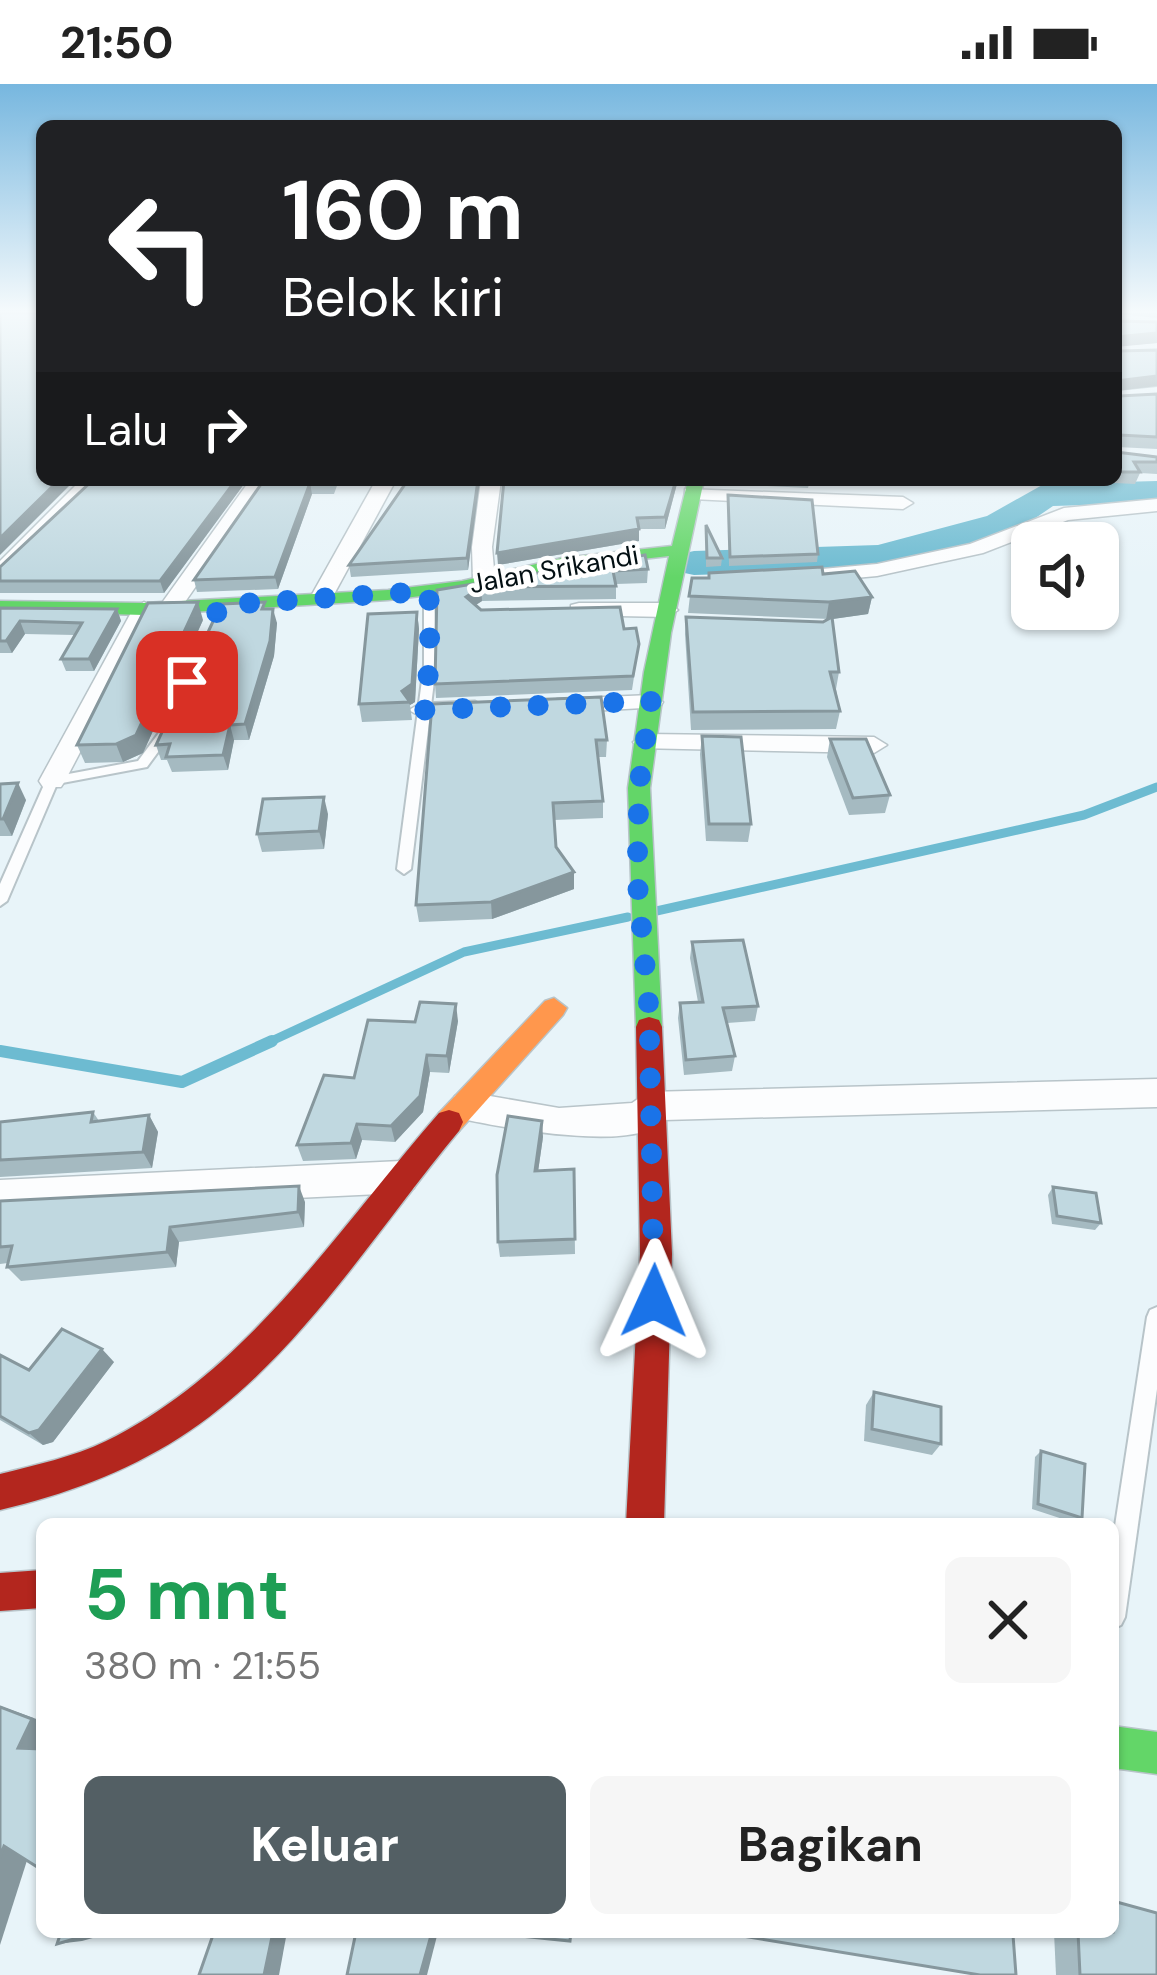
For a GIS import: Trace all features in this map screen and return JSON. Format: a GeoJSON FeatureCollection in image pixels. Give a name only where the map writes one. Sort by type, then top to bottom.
{"type":"FeatureCollection","features":[{"type":"Feature","properties":{"kind":"main road"},"geometry":{"type":"LineString","coordinates":[[645,1518],[656,1254],[648,1111],[649,1009],[637,878],[639,786],[651,701],[685,580],[678,550],[694,486]]}},
{"type":"Feature","properties":{"kind":"main road","name":"Jalan Srikandi"},"geometry":{"type":"LineString","coordinates":[[0,606],[217,613],[321,598],[429,591],[562,563],[678,550]]}},
{"type":"Feature","properties":{"kind":"main road"},"geometry":{"type":"LineString","coordinates":[[0,1492],[77,1473],[130,1448],[204,1396],[277,1332],[401,1177],[554,1008]]}},
{"type":"Feature","properties":{"kind":"main road"},"geometry":{"type":"LineString","coordinates":[[0,1592],[36,1589]]}},
{"type":"Feature","properties":{"kind":"main road"},"geometry":{"type":"LineString","coordinates":[[1119,1748],[1157,1754]]}},
{"type":"Feature","properties":{"kind":"street"},"geometry":{"type":"LineString","coordinates":[[0,573],[86,486]]}},
{"type":"Feature","properties":{"kind":"street"},"geometry":{"type":"LineString","coordinates":[[52,781],[157,609],[255,486]]}},
{"type":"Feature","properties":{"kind":"street"},"geometry":{"type":"LineString","coordinates":[[321,598],[383,486]]}},
{"type":"Feature","properties":{"kind":"street"},"geometry":{"type":"LineString","coordinates":[[484,580],[490,486]]}},
{"type":"Feature","properties":{"kind":"street"},"geometry":{"type":"LineString","coordinates":[[694,486],[903,503]]}},
{"type":"Feature","properties":{"kind":"street"},"geometry":{"type":"LineString","coordinates":[[788,577],[917,562],[976,549],[1098,499],[1157,505]]}},
{"type":"Feature","properties":{"kind":"street"},"geometry":{"type":"LineString","coordinates":[[553,610],[674,620]]}},
{"type":"Feature","properties":{"kind":"street"},"geometry":{"type":"LineString","coordinates":[[422,710],[651,701]]}},
{"type":"Feature","properties":{"kind":"street"},"geometry":{"type":"LineString","coordinates":[[646,742],[874,745]]}},
{"type":"Feature","properties":{"kind":"street"},"geometry":{"type":"LineString","coordinates":[[467,1106],[559,1123],[648,1111],[1157,1094]]}},
{"type":"Feature","properties":{"kind":"street"},"geometry":{"type":"LineString","coordinates":[[0,1196],[172,1186],[286,1187],[401,1177]]}},
{"type":"Feature","properties":{"kind":"lane"},"geometry":{"type":"LineString","coordinates":[[404,869],[430,665],[429,591]]}},
{"type":"Feature","properties":{"kind":"lane"},"geometry":{"type":"LineString","coordinates":[[0,901],[52,781],[142,764],[156,752],[171,722]]}},
{"type":"Feature","properties":{"kind":"lane"},"geometry":{"type":"LineString","coordinates":[[1119,1576],[1157,1317]]}},
{"type":"Feature","properties":{"kind":"building"},"geometry":{"type":"Polygon","coordinates":[[[0,401],[36,401],[36,486],[53,486],[0,538],[0,401]]]}},
{"type":"Feature","properties":{"kind":"building"},"geometry":{"type":"Polygon","coordinates":[[[1122,401],[1157,401],[1157,437],[1122,435],[1122,401]]]}},
{"type":"Feature","properties":{"kind":"building"},"geometry":{"type":"Polygon","coordinates":[[[1122,453],[1157,457],[1157,462],[1134,462],[1140,472],[1122,472],[1122,453]]]}},
{"type":"Feature","properties":{"kind":"building"},"geometry":{"type":"Polygon","coordinates":[[[87,486],[231,486],[160,581],[0,581],[0,567],[87,486]]]}},
{"type":"Feature","properties":{"kind":"building"},"geometry":{"type":"Polygon","coordinates":[[[260,486],[309,486],[275,577],[194,580],[260,486]]]}},
{"type":"Feature","properties":{"kind":"building"},"geometry":{"type":"Polygon","coordinates":[[[404,486],[477,486],[467,558],[349,565],[404,486]]]}},
{"type":"Feature","properties":{"kind":"building"},"geometry":{"type":"Polygon","coordinates":[[[503,486],[674,486],[665,517],[637,518],[639,529],[497,553],[503,486]]]}},
{"type":"Feature","properties":{"kind":"building"},"geometry":{"type":"Polygon","coordinates":[[[728,495],[812,500],[818,554],[730,557],[728,495]]]}},
{"type":"Feature","properties":{"kind":"building"},"geometry":{"type":"Polygon","coordinates":[[[706,525],[722,558],[707,558],[706,525]]]}},
{"type":"Feature","properties":{"kind":"building"},"geometry":{"type":"Polygon","coordinates":[[[645,555],[648,569],[613,571],[616,586],[481,587],[466,597],[481,610],[620,607],[624,629],[636,628],[639,644],[633,676],[435,684],[437,590],[645,555]]]}},
{"type":"Feature","properties":{"kind":"building"},"geometry":{"type":"Polygon","coordinates":[[[822,567],[823,574],[855,571],[872,597],[829,602],[689,596],[692,578],[709,578],[709,573],[822,567]]]}},
{"type":"Feature","properties":{"kind":"building"},"geometry":{"type":"Polygon","coordinates":[[[198,602],[136,735],[116,744],[77,745],[148,603],[198,602]]]}},
{"type":"Feature","properties":{"kind":"building"},"geometry":{"type":"Polygon","coordinates":[[[265,602],[262,609],[273,609],[270,641],[245,724],[230,725],[223,755],[166,757],[170,744],[156,745],[221,604],[265,602]]]}},
{"type":"Feature","properties":{"kind":"building"},"geometry":{"type":"Polygon","coordinates":[[[0,608],[117,609],[89,659],[61,659],[82,623],[20,621],[6,641],[0,641],[0,608]]]}},
{"type":"Feature","properties":{"kind":"building"},"geometry":{"type":"Polygon","coordinates":[[[417,612],[412,684],[402,691],[410,702],[359,704],[368,614],[417,612]]]}},
{"type":"Feature","properties":{"kind":"building"},"geometry":{"type":"Polygon","coordinates":[[[686,617],[823,622],[832,617],[839,672],[830,672],[840,711],[693,712],[686,617]]]}},
{"type":"Feature","properties":{"kind":"building"},"geometry":{"type":"Polygon","coordinates":[[[601,697],[607,740],[596,740],[603,801],[553,803],[556,847],[574,872],[491,902],[416,905],[432,704],[601,697]]]}},
{"type":"Feature","properties":{"kind":"building"},"geometry":{"type":"Polygon","coordinates":[[[702,736],[741,737],[751,824],[709,824],[702,736]]]}},
{"type":"Feature","properties":{"kind":"building"},"geometry":{"type":"Polygon","coordinates":[[[830,739],[866,739],[890,795],[853,798],[830,739]]]}},
{"type":"Feature","properties":{"kind":"building"},"geometry":{"type":"Polygon","coordinates":[[[18,783],[3,819],[0,819],[0,784],[18,783]]]}},
{"type":"Feature","properties":{"kind":"building"},"geometry":{"type":"Polygon","coordinates":[[[324,797],[319,831],[257,834],[263,799],[324,797]]]}},
{"type":"Feature","properties":{"kind":"building"},"geometry":{"type":"Polygon","coordinates":[[[743,940],[758,1006],[723,1008],[735,1056],[686,1060],[680,1003],[703,1002],[692,942],[743,940]]]}},
{"type":"Feature","properties":{"kind":"building"},"geometry":{"type":"Polygon","coordinates":[[[420,1002],[456,1004],[447,1056],[427,1055],[420,1096],[391,1126],[357,1124],[351,1143],[297,1145],[324,1075],[354,1078],[368,1020],[415,1022],[420,1002]]]}},
{"type":"Feature","properties":{"kind":"building"},"geometry":{"type":"Polygon","coordinates":[[[93,1112],[91,1122],[149,1115],[143,1152],[0,1160],[0,1122],[93,1112]]]}},
{"type":"Feature","properties":{"kind":"building"},"geometry":{"type":"Polygon","coordinates":[[[508,1116],[542,1121],[535,1171],[574,1169],[575,1239],[498,1242],[497,1175],[508,1116]]]}},
{"type":"Feature","properties":{"kind":"building"},"geometry":{"type":"Polygon","coordinates":[[[299,1186],[298,1212],[170,1227],[167,1252],[7,1267],[12,1246],[0,1247],[0,1201],[299,1186]]]}},
{"type":"Feature","properties":{"kind":"building"},"geometry":{"type":"Polygon","coordinates":[[[1053,1187],[1096,1193],[1101,1223],[1057,1216],[1053,1187]]]}},
{"type":"Feature","properties":{"kind":"building"},"geometry":{"type":"Polygon","coordinates":[[[62,1329],[102,1349],[39,1430],[29,1433],[0,1416],[0,1355],[29,1370],[62,1329]]]}},
{"type":"Feature","properties":{"kind":"building"},"geometry":{"type":"Polygon","coordinates":[[[874,1392],[941,1407],[941,1444],[872,1429],[874,1392]]]}},
{"type":"Feature","properties":{"kind":"building"},"geometry":{"type":"Polygon","coordinates":[[[1041,1451],[1085,1464],[1082,1518],[1038,1504],[1041,1451]]]}},
{"type":"Feature","properties":{"kind":"building"},"geometry":{"type":"Polygon","coordinates":[[[0,1707],[32,1719],[18,1748],[36,1749],[36,1866],[4,1846],[0,1858],[0,1707]]]}},
{"type":"Feature","properties":{"kind":"building"},"geometry":{"type":"Polygon","coordinates":[[[1119,1903],[1157,1913],[1157,1975],[1080,1975],[1078,1938],[1119,1938],[1119,1903]]]}},
{"type":"Feature","properties":{"kind":"building"},"geometry":{"type":"Polygon","coordinates":[[[212,1938],[272,1938],[264,1975],[199,1975],[212,1938]]]}},
{"type":"Feature","properties":{"kind":"building"},"geometry":{"type":"Polygon","coordinates":[[[355,1938],[430,1938],[420,1975],[347,1975],[355,1938]]]}},
{"type":"Feature","properties":{"kind":"building"},"geometry":{"type":"Polygon","coordinates":[[[755,1938],[1013,1938],[1016,1975],[980,1975],[755,1938]]]}},
{"type":"Feature","properties":{"kind":"waterway"},"geometry":{"type":"LineString","coordinates":[[694,563],[879,557],[1001,524],[1044,495],[1157,492]]}},
{"type":"Feature","properties":{"kind":"waterway"},"geometry":{"type":"LineString","coordinates":[[652,912],[1084,815],[1157,787]]}},
{"type":"Feature","properties":{"kind":"waterway"},"geometry":{"type":"LineString","coordinates":[[265,1044],[464,952],[628,917]]}},
{"type":"Feature","properties":{"kind":"waterway"},"geometry":{"type":"LineString","coordinates":[[0,1051],[182,1082],[272,1041]]}},
{"type":"Feature","properties":{"kind":"traffic: fast"},"geometry":{"type":"LineString","coordinates":[[649,1027],[639,788],[661,633],[695,486]]}},
{"type":"Feature","properties":{"kind":"traffic: fast"},"geometry":{"type":"LineString","coordinates":[[0,606],[144,609],[388,595],[462,586],[562,563],[678,550]]}},
{"type":"Feature","properties":{"kind":"traffic: fast"},"geometry":{"type":"LineString","coordinates":[[1119,1748],[1157,1753]]}},
{"type":"Feature","properties":{"kind":"traffic: slow"},"geometry":{"type":"LineString","coordinates":[[449,1122],[554,1008]]}},
{"type":"Feature","properties":{"kind":"traffic: jam"},"geometry":{"type":"LineString","coordinates":[[645,1518],[656,1254],[649,1027]]}},
{"type":"Feature","properties":{"kind":"traffic: jam"},"geometry":{"type":"LineString","coordinates":[[0,1492],[121,1452],[171,1423],[217,1388],[300,1304],[449,1122]]}},
{"type":"Feature","properties":{"kind":"traffic: jam"},"geometry":{"type":"LineString","coordinates":[[0,1592],[36,1589]]}},
{"type":"Feature","properties":{"kind":"route"},"geometry":{"type":"LineString","coordinates":[[187,682],[220,605],[429,591],[430,665],[422,710],[651,701],[639,786],[637,878],[649,1009],[654,1301]]}}]}
